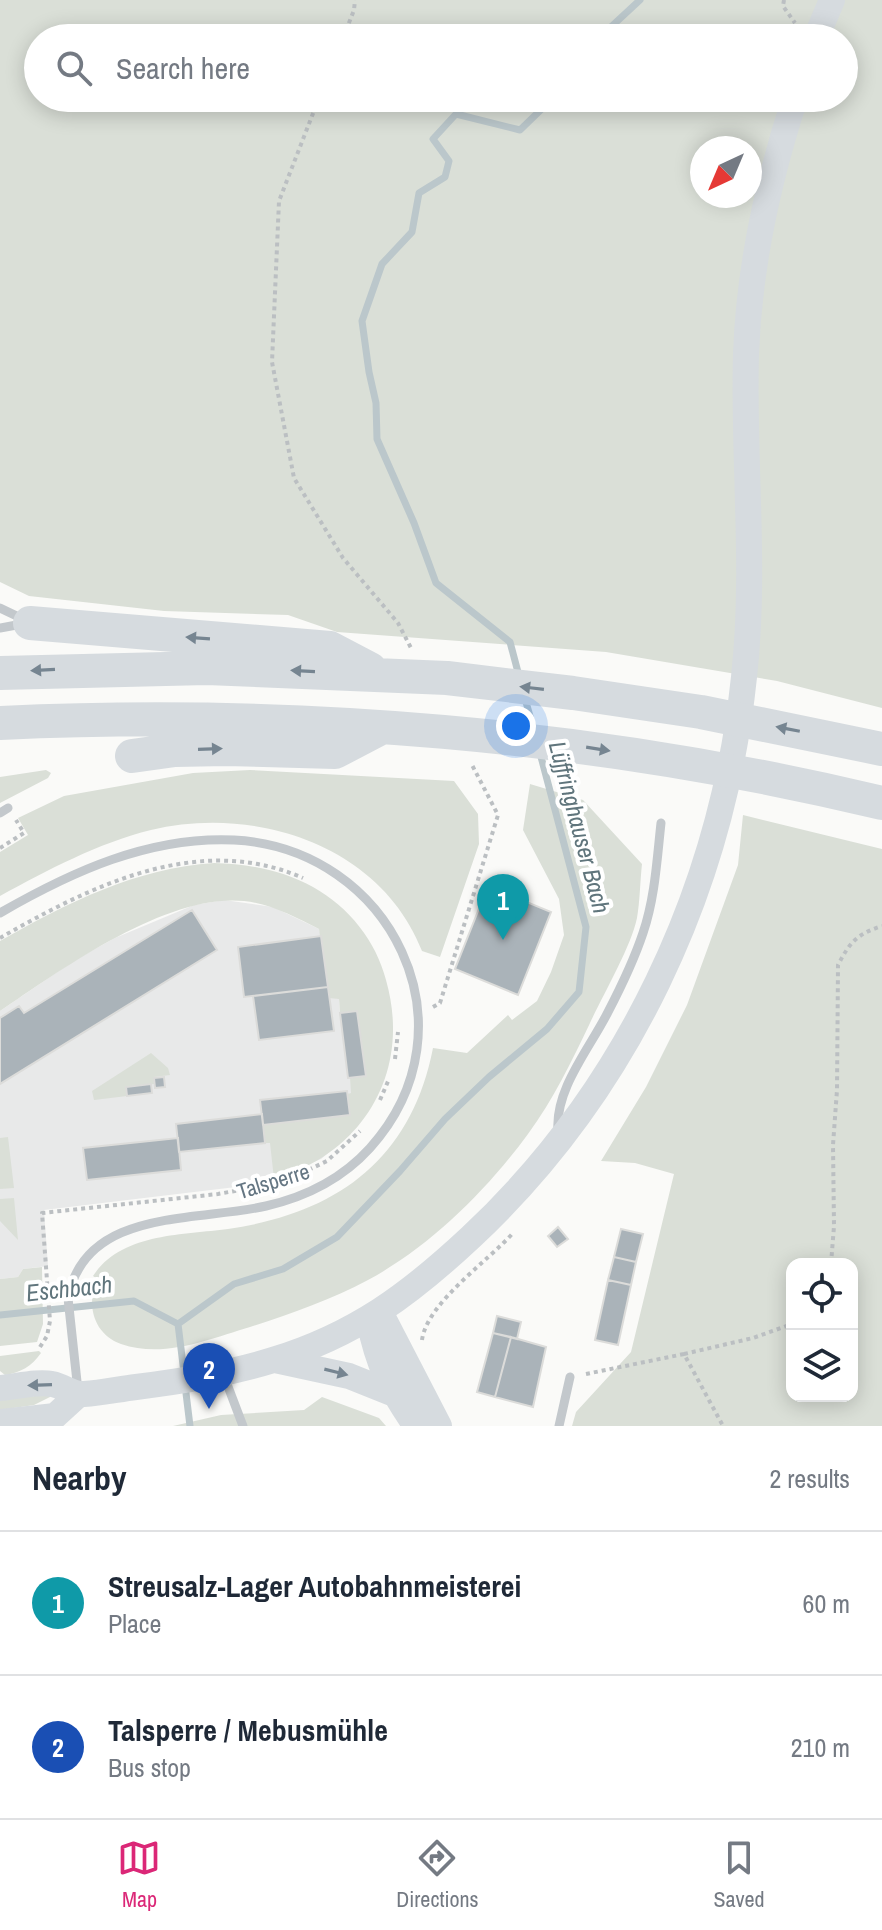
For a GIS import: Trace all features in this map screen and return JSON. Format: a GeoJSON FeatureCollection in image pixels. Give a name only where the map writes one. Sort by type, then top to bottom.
{"type":"FeatureCollection","features":[{"type":"Feature","properties":{"kind":"highway"},"geometry":{"type":"LineString","coordinates":[[7,618],[330,648],[381,675]]}},
{"type":"Feature","properties":{"kind":"highway"},"geometry":{"type":"LineString","coordinates":[[0,673],[207,668],[447,678],[701,712],[874,746]]}},
{"type":"Feature","properties":{"kind":"highway"},"geometry":{"type":"LineString","coordinates":[[0,723],[204,719],[381,728],[566,744],[693,764],[867,799]]}},
{"type":"Feature","properties":{"kind":"highway"},"geometry":{"type":"LineString","coordinates":[[132,756],[175,750],[335,752],[381,728]]}},
{"type":"Feature","properties":{"kind":"main road"},"geometry":{"type":"LineString","coordinates":[[814,24],[832,0]]}},
{"type":"Feature","properties":{"kind":"main road"},"geometry":{"type":"LineString","coordinates":[[0,1388],[51,1383],[78,1395],[184,1381],[274,1360],[374,1316],[443,1264],[494,1216],[559,1141],[621,1051],[659,981],[694,899],[721,811],[744,679],[748,611],[746,356],[751,291],[769,189],[791,112]]}},
{"type":"Feature","properties":{"kind":"main road"},"geometry":{"type":"LineString","coordinates":[[374,1316],[377,1358],[394,1394],[416,1426]]}},
{"type":"Feature","properties":{"kind":"main road"},"geometry":{"type":"LineString","coordinates":[[374,1316],[439,1426]]}},
{"type":"Feature","properties":{"kind":"main road"},"geometry":{"type":"LineString","coordinates":[[274,1360],[349,1376],[394,1394]]}},
{"type":"Feature","properties":{"kind":"main road"},"geometry":{"type":"LineString","coordinates":[[0,1422],[55,1421],[78,1395]]}},
{"type":"Feature","properties":{"kind":"lane"},"geometry":{"type":"LineString","coordinates":[[559,1141],[557,1116],[566,1091],[609,1011],[643,932],[651,905],[661,823]]}},
{"type":"Feature","properties":{"kind":"lane","name":"Talsperre"},"geometry":{"type":"LineString","coordinates":[[0,913],[61,881],[145,850],[211,840],[268,845],[323,864],[357,888],[384,919],[405,955],[412,977],[418,1017],[414,1064],[403,1097],[382,1134],[347,1169],[305,1194],[269,1206],[144,1225],[119,1233],[82,1260],[70,1285],[68,1298],[78,1395]]}},
{"type":"Feature","properties":{"kind":"lane"},"geometry":{"type":"LineString","coordinates":[[223,1373],[243,1426]]}},
{"type":"Feature","properties":{"kind":"lane"},"geometry":{"type":"LineString","coordinates":[[559,1426],[570,1377]]}},
{"type":"Feature","properties":{"kind":"path"},"geometry":{"type":"LineString","coordinates":[[348,24],[355,0]]}},
{"type":"Feature","properties":{"kind":"path"},"geometry":{"type":"LineString","coordinates":[[784,0],[783,6],[799,24]]}},
{"type":"Feature","properties":{"kind":"path"},"geometry":{"type":"LineString","coordinates":[[314,112],[279,201],[272,362],[294,478],[343,558],[398,623],[412,650]]}},
{"type":"Feature","properties":{"kind":"path"},"geometry":{"type":"LineString","coordinates":[[418,1017],[440,1003],[498,815],[470,760]]}},
{"type":"Feature","properties":{"kind":"path"},"geometry":{"type":"LineString","coordinates":[[0,848],[24,833],[4,810]]}},
{"type":"Feature","properties":{"kind":"path"},"geometry":{"type":"LineString","coordinates":[[0,938],[80,895],[130,875],[164,866],[235,860],[263,864],[313,883]]}},
{"type":"Feature","properties":{"kind":"path"},"geometry":{"type":"LineString","coordinates":[[831,1258],[838,965],[846,949],[861,933],[882,926]]}},
{"type":"Feature","properties":{"kind":"path"},"geometry":{"type":"LineString","coordinates":[[394,1064],[398,1024]]}},
{"type":"Feature","properties":{"kind":"path"},"geometry":{"type":"LineString","coordinates":[[379,1103],[391,1073]]}},
{"type":"Feature","properties":{"kind":"path"},"geometry":{"type":"LineString","coordinates":[[40,1347],[47,1336],[50,1321],[42,1213],[218,1194],[273,1184],[327,1161],[363,1127]]}},
{"type":"Feature","properties":{"kind":"path"},"geometry":{"type":"LineString","coordinates":[[570,1377],[753,1338],[786,1326]]}},
{"type":"Feature","properties":{"kind":"path"},"geometry":{"type":"LineString","coordinates":[[684,1354],[723,1426]]}},
{"type":"Feature","properties":{"kind":"shaded area"},"geometry":{"type":"Polygon","coordinates":[[[0,0],[882,0],[882,708],[777,681],[606,652],[337,632],[288,615],[164,611],[29,596],[0,582],[0,0]]]}},
{"type":"Feature","properties":{"kind":"shaded area"},"geometry":{"type":"Polygon","coordinates":[[[46,770],[51,773],[48,778],[0,803],[0,777],[46,770]]]}},
{"type":"Feature","properties":{"kind":"shaded area"},"geometry":{"type":"Polygon","coordinates":[[[250,770],[454,781],[478,814],[479,844],[440,957],[422,951],[403,914],[377,884],[346,860],[310,841],[272,829],[231,823],[191,824],[151,830],[112,842],[0,896],[0,852],[28,835],[18,818],[64,796],[193,773],[250,770]]]}},
{"type":"Feature","properties":{"kind":"shaded area"},"geometry":{"type":"Polygon","coordinates":[[[530,784],[583,800],[642,864],[637,918],[629,943],[562,1080],[528,1134],[456,1216],[391,1267],[354,1287],[280,1317],[186,1346],[137,1348],[111,1339],[98,1326],[92,1308],[97,1279],[93,1276],[105,1262],[136,1244],[173,1235],[267,1221],[303,1210],[335,1194],[363,1174],[387,1150],[407,1121],[422,1087],[433,1048],[467,1053],[508,1015],[512,1020],[537,1001],[564,935],[559,899],[523,830],[530,784]]]}},
{"type":"Feature","properties":{"kind":"shaded area"},"geometry":{"type":"Polygon","coordinates":[[[743,815],[882,849],[882,1426],[572,1426],[576,1412],[631,1352],[674,1174],[635,1163],[601,1161],[646,1087],[687,1005],[738,865],[743,815]]]}},
{"type":"Feature","properties":{"kind":"shaded area"},"geometry":{"type":"Polygon","coordinates":[[[214,863],[277,872],[326,895],[359,926],[375,952],[386,980],[392,1014],[392,1046],[386,1076],[374,1104],[356,1129],[333,1150],[306,1167],[274,1179],[270,1143],[265,1143],[263,1125],[349,1115],[347,1094],[351,1093],[357,1011],[340,1013],[339,999],[329,998],[319,929],[273,908],[244,901],[214,902],[182,909],[116,937],[0,1011],[0,941],[51,913],[130,880],[185,866],[214,863]]]}},
{"type":"Feature","properties":{"kind":"shaded area"},"geometry":{"type":"Polygon","coordinates":[[[224,900],[273,907],[319,929],[339,999],[340,1013],[357,1011],[360,1093],[347,1094],[351,1134],[321,1159],[274,1179],[236,1187],[44,1210],[48,1266],[23,1269],[18,1277],[0,1279],[0,1011],[75,960],[115,938],[194,905],[224,900]]]}},
{"type":"Feature","properties":{"kind":"shaded area"},"geometry":{"type":"Polygon","coordinates":[[[151,1053],[168,1068],[170,1075],[154,1077],[154,1084],[127,1087],[127,1096],[94,1100],[92,1091],[151,1053]]]}},
{"type":"Feature","properties":{"kind":"shaded area"},"geometry":{"type":"Polygon","coordinates":[[[8,1137],[14,1188],[0,1189],[0,1138],[8,1137]]]}},
{"type":"Feature","properties":{"kind":"shaded area"},"geometry":{"type":"Polygon","coordinates":[[[14,1198],[18,1240],[0,1221],[0,1199],[14,1198]]]}},
{"type":"Feature","properties":{"kind":"shaded area"},"geometry":{"type":"Polygon","coordinates":[[[42,1267],[43,1324],[37,1342],[0,1346],[0,1279],[18,1277],[23,1269],[42,1267]]]}},
{"type":"Feature","properties":{"kind":"shaded area"},"geometry":{"type":"Polygon","coordinates":[[[41,1353],[34,1362],[21,1371],[5,1375],[0,1371],[0,1356],[41,1353]]]}},
{"type":"Feature","properties":{"kind":"shaded area"},"geometry":{"type":"Polygon","coordinates":[[[51,1394],[34,1405],[0,1410],[0,1400],[51,1394]]]}},
{"type":"Feature","properties":{"kind":"shaded area"},"geometry":{"type":"Polygon","coordinates":[[[322,1397],[379,1418],[386,1426],[173,1426],[221,1415],[304,1410],[322,1397]]]}},
{"type":"Feature","properties":{"kind":"building"},"geometry":{"type":"Polygon","coordinates":[[[488,886],[551,912],[518,995],[455,969],[488,886]]]}},
{"type":"Feature","properties":{"kind":"building"},"geometry":{"type":"Polygon","coordinates":[[[192,910],[217,950],[0,1084],[0,1018],[19,1006],[24,1013],[192,910]]]}},
{"type":"Feature","properties":{"kind":"building"},"geometry":{"type":"Polygon","coordinates":[[[321,936],[328,987],[244,997],[238,947],[321,936]]]}},
{"type":"Feature","properties":{"kind":"building"},"geometry":{"type":"Polygon","coordinates":[[[328,987],[334,1031],[259,1040],[253,996],[328,987]]]}},
{"type":"Feature","properties":{"kind":"building"},"geometry":{"type":"Polygon","coordinates":[[[357,1011],[366,1076],[348,1078],[340,1013],[357,1011]]]}},
{"type":"Feature","properties":{"kind":"building"},"geometry":{"type":"Polygon","coordinates":[[[164,1077],[165,1087],[155,1088],[154,1078],[164,1077]]]}},
{"type":"Feature","properties":{"kind":"building"},"geometry":{"type":"Polygon","coordinates":[[[151,1084],[152,1093],[127,1096],[126,1087],[151,1084]]]}},
{"type":"Feature","properties":{"kind":"building"},"geometry":{"type":"Polygon","coordinates":[[[347,1091],[350,1115],[263,1125],[260,1100],[347,1091]]]}},
{"type":"Feature","properties":{"kind":"building"},"geometry":{"type":"Polygon","coordinates":[[[262,1114],[265,1143],[179,1152],[176,1124],[262,1114]]]}},
{"type":"Feature","properties":{"kind":"building"},"geometry":{"type":"Polygon","coordinates":[[[178,1138],[181,1170],[87,1180],[83,1148],[178,1138]]]}},
{"type":"Feature","properties":{"kind":"building"},"geometry":{"type":"Polygon","coordinates":[[[558,1227],[568,1239],[557,1247],[548,1236],[558,1227]]]}},
{"type":"Feature","properties":{"kind":"building"},"geometry":{"type":"Polygon","coordinates":[[[621,1229],[643,1234],[636,1262],[614,1257],[621,1229]]]}},
{"type":"Feature","properties":{"kind":"building"},"geometry":{"type":"Polygon","coordinates":[[[614,1257],[636,1262],[631,1285],[608,1280],[614,1257]]]}},
{"type":"Feature","properties":{"kind":"building"},"geometry":{"type":"Polygon","coordinates":[[[608,1280],[631,1285],[618,1345],[595,1340],[608,1280]]]}},
{"type":"Feature","properties":{"kind":"building"},"geometry":{"type":"Polygon","coordinates":[[[497,1316],[521,1322],[517,1339],[493,1333],[497,1316]]]}},
{"type":"Feature","properties":{"kind":"building"},"geometry":{"type":"Polygon","coordinates":[[[493,1333],[511,1337],[495,1397],[477,1392],[493,1333]]]}},
{"type":"Feature","properties":{"kind":"building"},"geometry":{"type":"Polygon","coordinates":[[[511,1337],[546,1347],[533,1407],[495,1397],[511,1337]]]}},
{"type":"Feature","properties":{"kind":"waterway","name":"Lüffringhauser Bach"},"geometry":{"type":"LineString","coordinates":[[614,24],[640,0]]}},
{"type":"Feature","properties":{"kind":"waterway","name":"Lüffringhauser Bach"},"geometry":{"type":"LineString","coordinates":[[519,676],[510,642],[436,583],[377,439],[376,403],[362,321],[382,264],[412,232],[419,193],[445,177],[449,161],[433,139],[456,114],[520,130],[539,112]]}},
{"type":"Feature","properties":{"kind":"waterway","name":"Lüffringhauser Bach"},"geometry":{"type":"LineString","coordinates":[[524,695],[535,734]]}},
{"type":"Feature","properties":{"kind":"waterway","name":"Lüffringhauser Bach"},"geometry":{"type":"LineString","coordinates":[[178,1324],[234,1284],[283,1269],[337,1237],[445,1119],[547,1029],[579,992],[586,927],[540,753]]}},
{"type":"Feature","properties":{"kind":"waterway","name":"Eschbach"},"geometry":{"type":"LineString","coordinates":[[0,1315],[134,1301],[178,1324],[184,1373]]}},
{"type":"Feature","properties":{"kind":"waterway","name":"Eschbach"},"geometry":{"type":"LineString","coordinates":[[185,1385],[190,1426]]}},
{"type":"Feature","properties":{"kind":"place","name":"Streusalz-Lager Autobahnmeisterei"},"geometry":{"type":"Point","coordinates":[503,940]}},
{"type":"Feature","properties":{"kind":"place","name":"Talsperre / Mebusmühle"},"geometry":{"type":"Point","coordinates":[209,1409]}}]}
